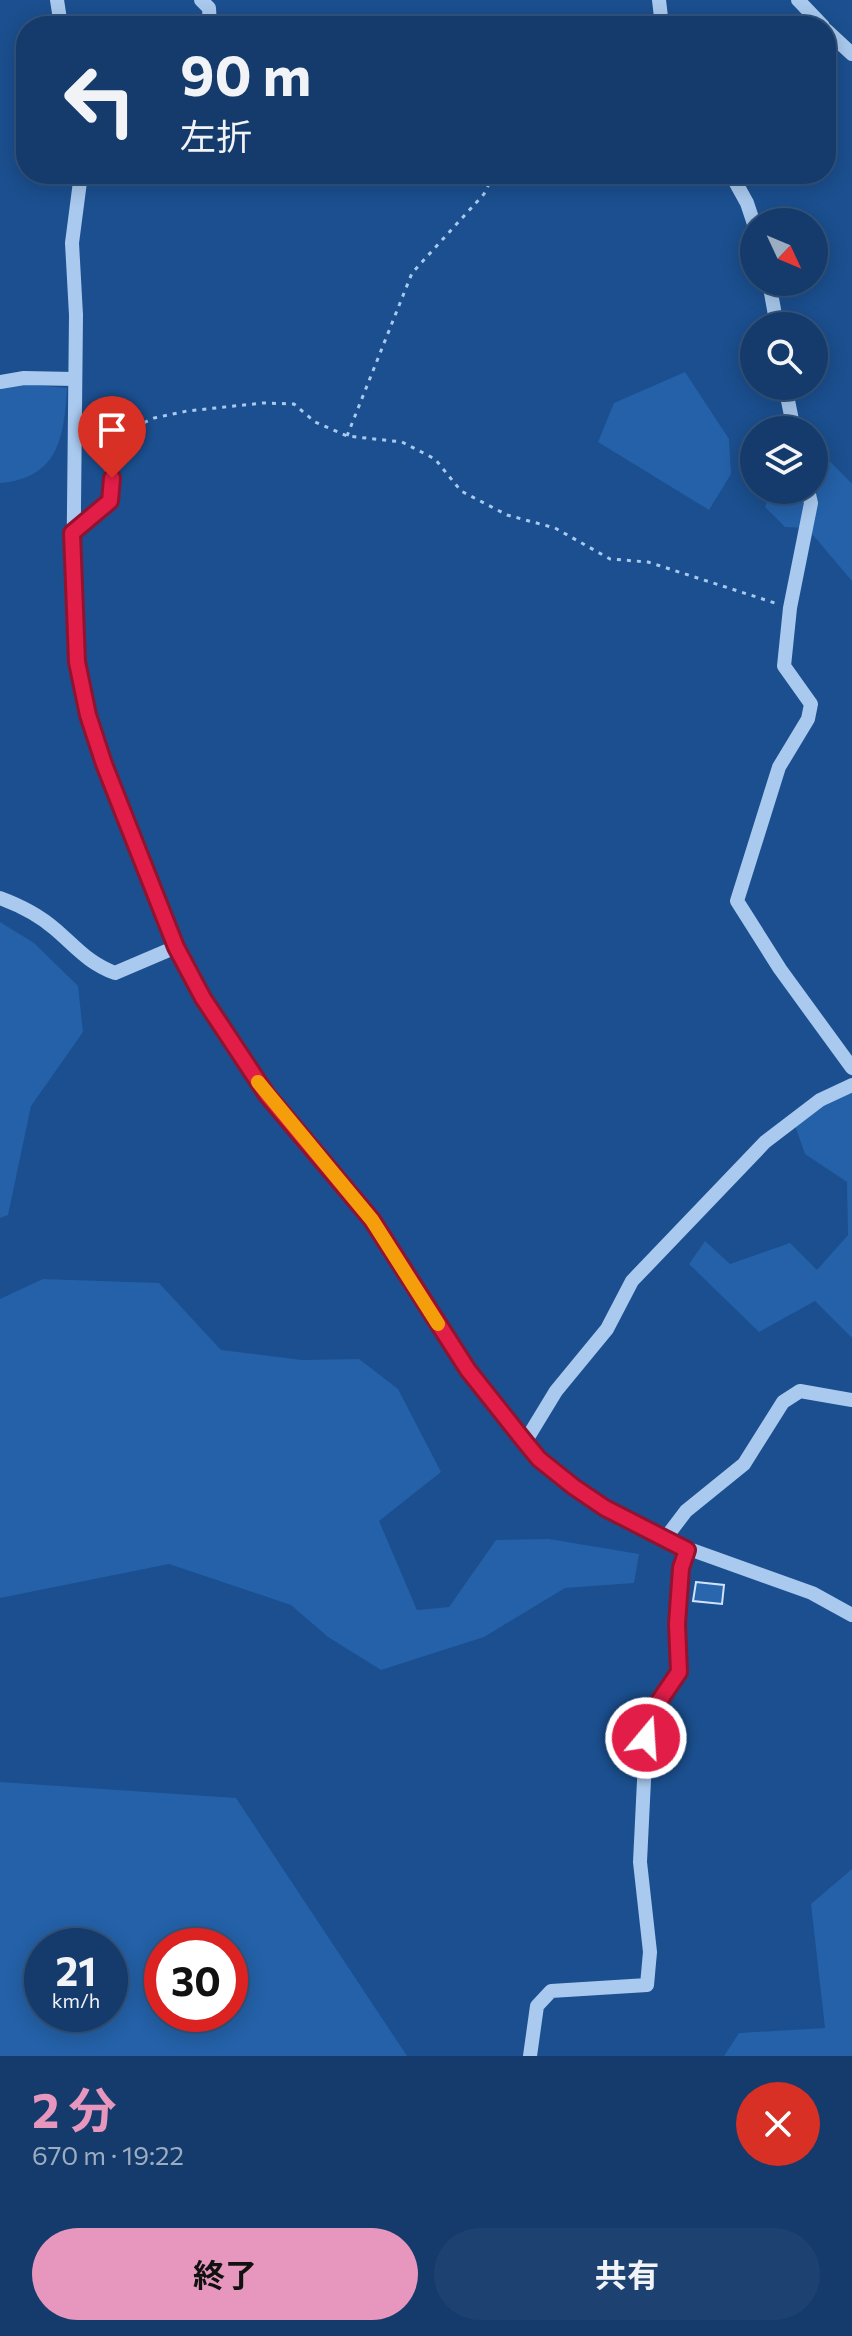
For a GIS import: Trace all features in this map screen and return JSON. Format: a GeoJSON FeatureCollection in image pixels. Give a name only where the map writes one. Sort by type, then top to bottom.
{"type":"FeatureCollection","features":[{"type":"Feature","properties":{"kind":"street"},"geometry":{"type":"LineString","coordinates":[[798,0],[813,16]]}},
{"type":"Feature","properties":{"kind":"street"},"geometry":{"type":"LineString","coordinates":[[836,39],[852,54]]}},
{"type":"Feature","properties":{"kind":"street"},"geometry":{"type":"LineString","coordinates":[[80,184],[72,243],[76,315],[72,533],[77,662],[88,715],[104,764],[176,947],[203,998],[267,1095],[372,1220],[468,1370],[539,1459],[574,1487],[664,1540],[812,1593],[852,1615]]}},
{"type":"Feature","properties":{"kind":"street"},"geometry":{"type":"LineString","coordinates":[[737,184],[749,208]]}},
{"type":"Feature","properties":{"kind":"street"},"geometry":{"type":"LineString","coordinates":[[0,382],[24,378],[75,379]]}},
{"type":"Feature","properties":{"kind":"street"},"geometry":{"type":"LineString","coordinates":[[72,533],[110,501],[114,433]]}},
{"type":"Feature","properties":{"kind":"street"},"geometry":{"type":"LineString","coordinates":[[811,504],[790,608],[784,666],[811,704],[808,719],[779,767],[737,901],[780,969],[852,1068]]}},
{"type":"Feature","properties":{"kind":"street"},"geometry":{"type":"LineString","coordinates":[[0,898],[52,926],[95,966],[115,973],[176,947]]}},
{"type":"Feature","properties":{"kind":"street"},"geometry":{"type":"LineString","coordinates":[[525,1442],[556,1391],[607,1329],[632,1281],[765,1142],[820,1100],[852,1085]]}},
{"type":"Feature","properties":{"kind":"street"},"geometry":{"type":"LineString","coordinates":[[664,1540],[686,1511],[744,1464],[783,1402],[800,1391],[852,1400]]}},
{"type":"Feature","properties":{"kind":"street"},"geometry":{"type":"LineString","coordinates":[[530,2056],[537,2006],[551,1991],[647,1985],[650,1952],[640,1862],[647,1719],[679,1672],[678,1610],[681,1568],[687,1550]]}},
{"type":"Feature","properties":{"kind":"path"},"geometry":{"type":"LineString","coordinates":[[347,436],[412,273],[484,194],[489,184]]}},
{"type":"Feature","properties":{"kind":"path"},"geometry":{"type":"LineString","coordinates":[[114,433],[123,433],[154,418],[187,411],[263,403],[294,404],[315,422],[347,436],[402,442],[435,459],[461,491],[507,515],[555,528],[610,559],[648,562],[790,608]]}},
{"type":"Feature","properties":{"kind":"shaded area"},"geometry":{"type":"Polygon","coordinates":[[[685,372],[729,439],[731,474],[709,510],[598,442],[614,403],[685,372]]]}},
{"type":"Feature","properties":{"kind":"shaded area"},"geometry":{"type":"Polygon","coordinates":[[[14,383],[67,388],[63,423],[60,439],[46,464],[19,480],[0,483],[0,386],[14,383]]]}},
{"type":"Feature","properties":{"kind":"shaded area"},"geometry":{"type":"Polygon","coordinates":[[[828,459],[852,484],[852,581],[807,528],[785,527],[765,507],[766,504],[828,504],[828,459]]]}},
{"type":"Feature","properties":{"kind":"shaded area"},"geometry":{"type":"Polygon","coordinates":[[[0,922],[34,943],[78,986],[83,1032],[31,1106],[8,1215],[0,1218],[0,922]]]}},
{"type":"Feature","properties":{"kind":"shaded area"},"geometry":{"type":"Polygon","coordinates":[[[852,1085],[852,1338],[815,1301],[759,1332],[689,1264],[705,1241],[730,1264],[790,1243],[817,1270],[848,1235],[847,1182],[805,1154],[792,1117],[852,1085]]]}},
{"type":"Feature","properties":{"kind":"shaded area"},"geometry":{"type":"Polygon","coordinates":[[[43,1279],[159,1283],[221,1350],[302,1360],[359,1359],[398,1389],[441,1472],[379,1521],[417,1610],[449,1607],[496,1540],[549,1539],[639,1554],[634,1583],[565,1588],[484,1637],[381,1670],[328,1637],[291,1605],[169,1564],[0,1598],[0,1299],[43,1279]]]}},
{"type":"Feature","properties":{"kind":"shaded area"},"geometry":{"type":"Polygon","coordinates":[[[0,1782],[236,1798],[407,2056],[0,2056],[0,1782]]]}},
{"type":"Feature","properties":{"kind":"shaded area"},"geometry":{"type":"Polygon","coordinates":[[[852,1869],[852,2056],[724,2056],[739,2033],[825,2028],[811,1904],[852,1869]]]}},
{"type":"Feature","properties":{"kind":"building"},"geometry":{"type":"Polygon","coordinates":[[[696,1582],[724,1585],[722,1604],[693,1601],[696,1582]]]}},
{"type":"Feature","properties":{"kind":"slow traffic"},"geometry":{"type":"LineString","coordinates":[[258,1082],[372,1220],[438,1324]]}},
{"type":"Feature","properties":{"kind":"route"},"geometry":{"type":"LineString","coordinates":[[112,478],[110,501],[72,533],[77,662],[88,715],[104,764],[176,947],[203,998],[267,1095],[372,1220],[468,1370],[539,1459],[605,1508],[687,1550],[681,1568],[677,1624],[679,1672],[647,1719],[646,1738]]}}]}
